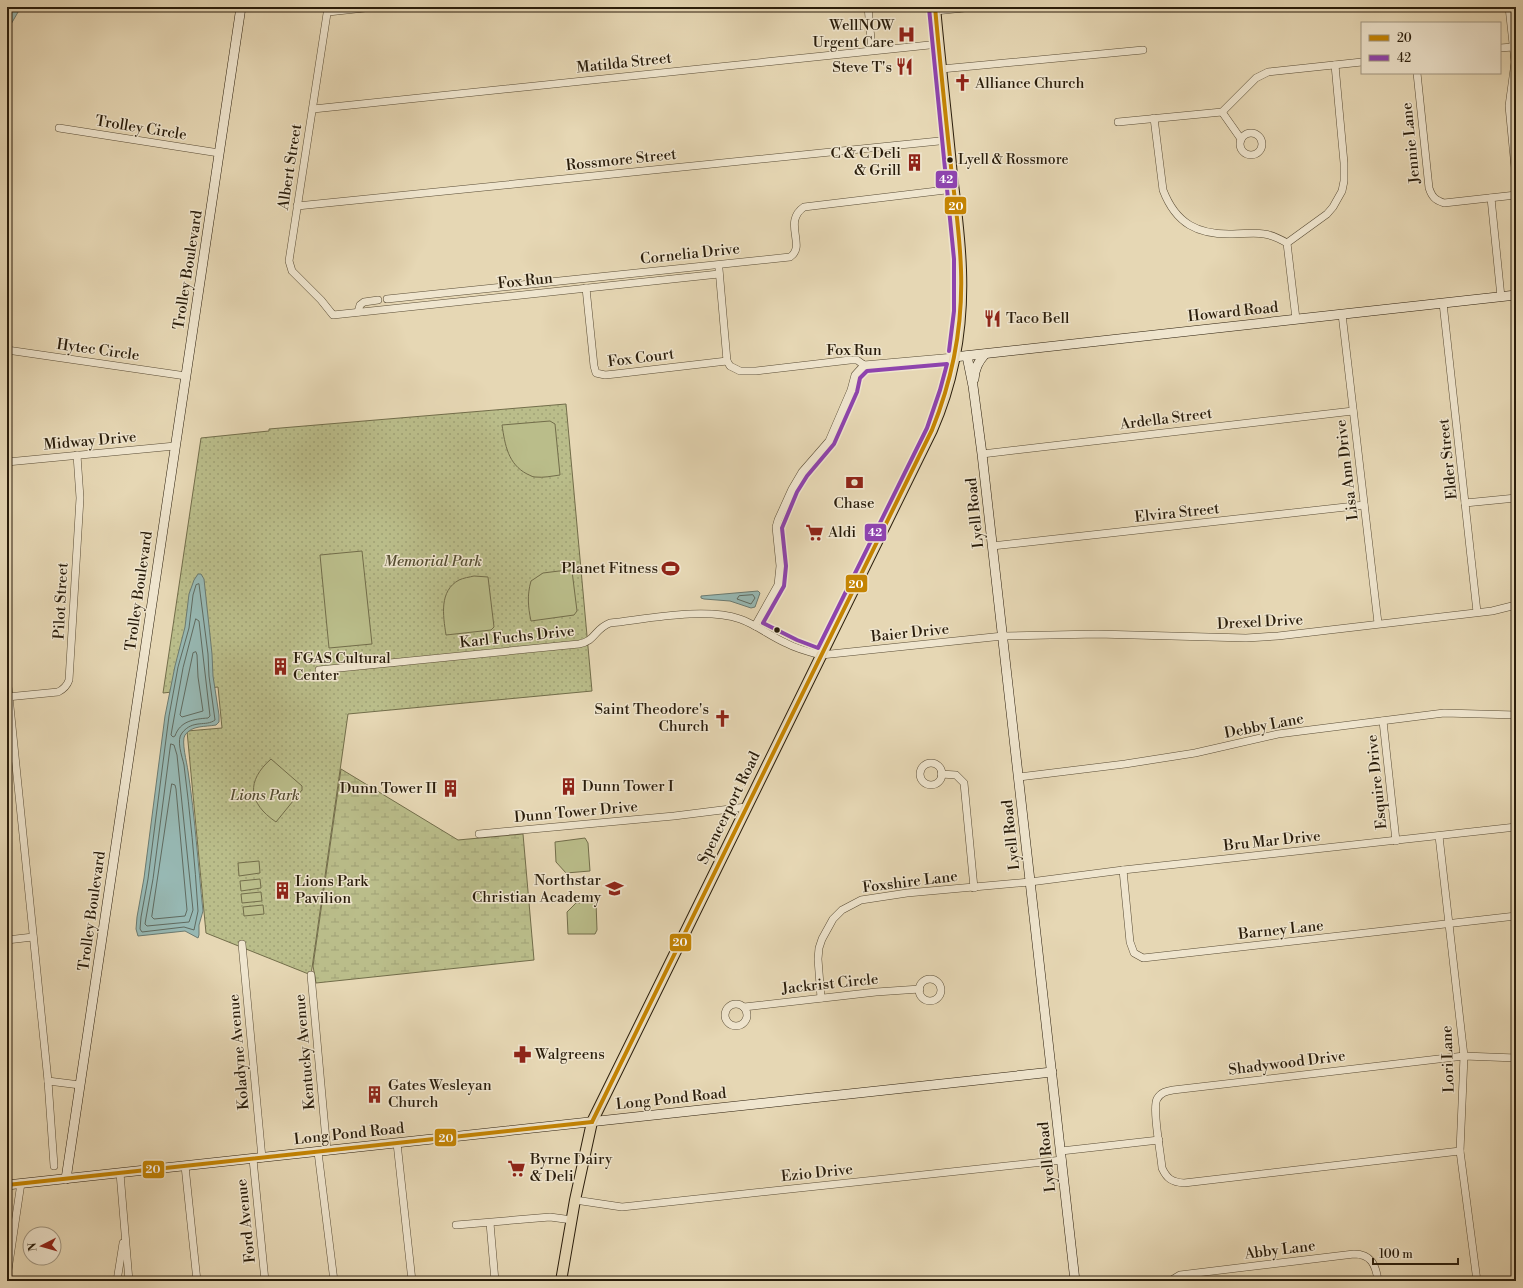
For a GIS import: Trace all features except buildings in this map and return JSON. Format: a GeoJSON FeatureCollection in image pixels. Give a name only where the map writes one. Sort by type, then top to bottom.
{"type":"FeatureCollection","features":[{"type":"Feature","properties":{"kind":"main road","name":"Spencerport Road"},"geometry":{"type":"LineString","coordinates":[[561,1281],[575,1200],[592,1122],[932,430],[942,406],[954,357],[960,314],[961,276],[954,189],[935,9]]}},
{"type":"Feature","properties":{"kind":"street","name":"Trolley Boulevard"},"geometry":{"type":"LineString","coordinates":[[66,1179],[241,7]]}},
{"type":"Feature","properties":{"kind":"street"},"geometry":{"type":"LineString","coordinates":[[328,9],[374,7]]}},
{"type":"Feature","properties":{"kind":"street"},"geometry":{"type":"LineString","coordinates":[[868,7],[872,50]]}},
{"type":"Feature","properties":{"kind":"street"},"geometry":{"type":"LineString","coordinates":[[935,9],[974,7]]}},
{"type":"Feature","properties":{"kind":"street"},"geometry":{"type":"LineString","coordinates":[[1509,7],[1515,62],[1509,106],[1516,178]]}},
{"type":"Feature","properties":{"kind":"street","name":"Albert Street"},"geometry":{"type":"LineString","coordinates":[[328,9],[289,255],[290,266],[296,276],[321,300],[333,315]]}},
{"type":"Feature","properties":{"kind":"street","name":"Matilda Street"},"geometry":{"type":"LineString","coordinates":[[313,109],[939,44]]}},
{"type":"Feature","properties":{"kind":"street"},"geometry":{"type":"LineString","coordinates":[[1501,48],[1513,47]]}},
{"type":"Feature","properties":{"kind":"street"},"geometry":{"type":"LineString","coordinates":[[941,69],[1143,50]]}},
{"type":"Feature","properties":{"kind":"street"},"geometry":{"type":"LineString","coordinates":[[1118,122],[1222,112],[1256,78],[1268,72],[1361,62]]}},
{"type":"Feature","properties":{"kind":"street"},"geometry":{"type":"LineString","coordinates":[[1287,243],[1327,214],[1333,207],[1342,191],[1344,181],[1344,163],[1335,65]]}},
{"type":"Feature","properties":{"kind":"street","name":"Jennie Lane"},"geometry":{"type":"LineString","coordinates":[[1417,74],[1429,188],[1432,196],[1444,203],[1491,198]]}},
{"type":"Feature","properties":{"kind":"street"},"geometry":{"type":"LineString","coordinates":[[1222,112],[1241,139]]}},
{"type":"Feature","properties":{"kind":"street"},"geometry":{"type":"LineString","coordinates":[[1154,118],[1163,190],[1170,204],[1180,217],[1191,226],[1203,232],[1220,234],[1252,232],[1275,236],[1287,243]]}},
{"type":"Feature","properties":{"kind":"street","name":"Trolley Circle"},"geometry":{"type":"LineString","coordinates":[[59,128],[219,153]]}},
{"type":"Feature","properties":{"kind":"street","name":"Rossmore Street"},"geometry":{"type":"LineString","coordinates":[[297,206],[949,140]]}},
{"type":"Feature","properties":{"kind":"street","name":"Cornelia Drive"},"geometry":{"type":"LineString","coordinates":[[387,299],[790,257],[797,250],[794,219],[804,207],[954,189]]}},
{"type":"Feature","properties":{"kind":"street"},"geometry":{"type":"LineString","coordinates":[[1501,297],[1491,198],[1516,195]]}},
{"type":"Feature","properties":{"kind":"street"},"geometry":{"type":"LineString","coordinates":[[1287,243],[1296,319]]}},
{"type":"Feature","properties":{"kind":"street"},"geometry":{"type":"LineString","coordinates":[[718,264],[728,361]]}},
{"type":"Feature","properties":{"kind":"street","name":"Fox Run"},"geometry":{"type":"LineString","coordinates":[[333,315],[719,274]]}},
{"type":"Feature","properties":{"kind":"street","name":"Fox Court"},"geometry":{"type":"LineString","coordinates":[[586,288],[594,366],[596,373],[599,375],[728,361]]}},
{"type":"Feature","properties":{"kind":"street","name":"Howard Road"},"geometry":{"type":"LineString","coordinates":[[954,357],[1516,295]]}},
{"type":"Feature","properties":{"kind":"street"},"geometry":{"type":"LineString","coordinates":[[358,312],[360,305],[364,302],[378,300]]}},
{"type":"Feature","properties":{"kind":"street","name":"Elder Street"},"geometry":{"type":"LineString","coordinates":[[1443,303],[1477,612]]}},
{"type":"Feature","properties":{"kind":"street","name":"Lisa Ann Drive"},"geometry":{"type":"LineString","coordinates":[[1342,314],[1378,623]]}},
{"type":"Feature","properties":{"kind":"street","name":"Hytec Circle"},"geometry":{"type":"LineString","coordinates":[[7,350],[186,376]]}},
{"type":"Feature","properties":{"kind":"street","name":"Lyell Road"},"geometry":{"type":"LineString","coordinates":[[973,386],[974,369],[985,354]]}},
{"type":"Feature","properties":{"kind":"street","name":"Lyell Road"},"geometry":{"type":"LineString","coordinates":[[968,356],[982,454],[1075,1281]]}},
{"type":"Feature","properties":{"kind":"street","name":"Fox Run"},"geometry":{"type":"LineString","coordinates":[[728,361],[730,366],[740,372],[842,360],[856,360],[864,365],[954,357]]}},
{"type":"Feature","properties":{"kind":"street"},"geometry":{"type":"LineString","coordinates":[[755,626],[778,586],[780,566],[776,527],[778,520],[792,489],[802,472],[829,441],[848,395],[852,390],[855,375],[864,365]]}},
{"type":"Feature","properties":{"kind":"street","name":"Ardella Street"},"geometry":{"type":"LineString","coordinates":[[982,454],[1353,411]]}},
{"type":"Feature","properties":{"kind":"street","name":"Midway Drive"},"geometry":{"type":"LineString","coordinates":[[7,462],[77,454],[175,446]]}},
{"type":"Feature","properties":{"kind":"street","name":"Pilot Street"},"geometry":{"type":"LineString","coordinates":[[8,697],[58,692],[63,690],[69,680],[80,498],[77,454]]}},
{"type":"Feature","properties":{"kind":"street"},"geometry":{"type":"LineString","coordinates":[[1466,503],[1516,498]]}},
{"type":"Feature","properties":{"kind":"street","name":"Elvira Street"},"geometry":{"type":"LineString","coordinates":[[992,546],[1364,505]]}},
{"type":"Feature","properties":{"kind":"street","name":"Drexel Drive"},"geometry":{"type":"LineString","coordinates":[[1002,636],[1097,634],[1246,638],[1353,628],[1378,623],[1516,606]]}},
{"type":"Feature","properties":{"kind":"street","name":"Karl Fuchs Drive"},"geometry":{"type":"LineString","coordinates":[[319,670],[579,644],[591,640],[598,630],[610,623],[708,614],[723,615],[740,619],[785,643],[801,650],[821,655]]}},
{"type":"Feature","properties":{"kind":"street","name":"Baier Drive"},"geometry":{"type":"LineString","coordinates":[[821,655],[1002,636]]}},
{"type":"Feature","properties":{"kind":"street"},"geometry":{"type":"LineString","coordinates":[[7,677],[48,1081],[54,1166]]}},
{"type":"Feature","properties":{"kind":"street","name":"Debby Lane"},"geometry":{"type":"LineString","coordinates":[[1018,777],[1133,763],[1195,753],[1278,734],[1444,713],[1516,715]]}},
{"type":"Feature","properties":{"kind":"street","name":"Esquire Drive"},"geometry":{"type":"LineString","coordinates":[[1383,721],[1396,841]]}},
{"type":"Feature","properties":{"kind":"street"},"geometry":{"type":"LineString","coordinates":[[941,774],[956,775],[964,783],[966,790],[967,824],[974,888]]}},
{"type":"Feature","properties":{"kind":"street","name":"Dunn Tower Drive"},"geometry":{"type":"LineString","coordinates":[[479,834],[674,816],[746,807]]}},
{"type":"Feature","properties":{"kind":"street","name":"Bru Mar Drive"},"geometry":{"type":"LineString","coordinates":[[1030,882],[1123,870],[1516,827]]}},
{"type":"Feature","properties":{"kind":"street","name":"Lori Lane"},"geometry":{"type":"LineString","coordinates":[[1439,836],[1464,1056],[1460,1151],[1477,1281]]}},
{"type":"Feature","properties":{"kind":"street","name":"Barney Lane"},"geometry":{"type":"LineString","coordinates":[[1123,870],[1130,942],[1134,953],[1143,958],[1516,916]]}},
{"type":"Feature","properties":{"kind":"street","name":"Foxshire Lane"},"geometry":{"type":"LineString","coordinates":[[821,998],[818,959],[819,948],[827,929],[842,910],[851,904],[871,897],[1030,882]]}},
{"type":"Feature","properties":{"kind":"street"},"geometry":{"type":"LineString","coordinates":[[7,940],[34,937]]}},
{"type":"Feature","properties":{"kind":"street","name":"Koladyne Avenue"},"geometry":{"type":"LineString","coordinates":[[242,944],[257,1158]]}},
{"type":"Feature","properties":{"kind":"street","name":"Kentucky Avenue"},"geometry":{"type":"LineString","coordinates":[[311,976],[322,1151],[334,1281]]}},
{"type":"Feature","properties":{"kind":"street","name":"Jackrist Circle"},"geometry":{"type":"LineString","coordinates":[[744,1007],[920,989]]}},
{"type":"Feature","properties":{"kind":"street","name":"Shadywood Drive"},"geometry":{"type":"LineString","coordinates":[[1460,1151],[1184,1183],[1176,1182],[1170,1180],[1162,1168],[1155,1104],[1157,1099],[1165,1091],[1233,1082],[1464,1056],[1516,1058]]}},
{"type":"Feature","properties":{"kind":"street","name":"Long Pond Road"},"geometry":{"type":"LineString","coordinates":[[7,1185],[1052,1072]]}},
{"type":"Feature","properties":{"kind":"street"},"geometry":{"type":"LineString","coordinates":[[48,1081],[80,1084]]}},
{"type":"Feature","properties":{"kind":"street"},"geometry":{"type":"LineString","coordinates":[[1061,1155],[1159,1140]]}},
{"type":"Feature","properties":{"kind":"street"},"geometry":{"type":"LineString","coordinates":[[397,1143],[412,1281]]}},
{"type":"Feature","properties":{"kind":"street","name":"Ezio Drive"},"geometry":{"type":"LineString","coordinates":[[575,1200],[622,1207],[1061,1155]]}},
{"type":"Feature","properties":{"kind":"street","name":"Ford Avenue"},"geometry":{"type":"LineString","coordinates":[[257,1158],[266,1281]]}},
{"type":"Feature","properties":{"kind":"street"},"geometry":{"type":"LineString","coordinates":[[185,1166],[197,1281]]}},
{"type":"Feature","properties":{"kind":"street"},"geometry":{"type":"LineString","coordinates":[[120,1173],[129,1281]]}},
{"type":"Feature","properties":{"kind":"street"},"geometry":{"type":"LineString","coordinates":[[7,1277],[21,1184]]}},
{"type":"Feature","properties":{"kind":"street"},"geometry":{"type":"LineString","coordinates":[[456,1225],[550,1217],[572,1220]]}},
{"type":"Feature","properties":{"kind":"street"},"geometry":{"type":"LineString","coordinates":[[490,1223],[496,1281]]}},
{"type":"Feature","properties":{"kind":"street"},"geometry":{"type":"LineString","coordinates":[[117,1281],[125,1231]]}},
{"type":"Feature","properties":{"kind":"street","name":"Abby Lane"},"geometry":{"type":"LineString","coordinates":[[1170,1281],[1180,1275],[1362,1254],[1373,1264],[1378,1281]]}},
{"type":"Feature","properties":{"kind":"green space","name":"Memorial Park"},"geometry":{"type":"Polygon","coordinates":[[[566,404],[592,691],[348,714],[311,975],[206,933],[187,731],[222,728],[218,687],[163,693],[201,438],[269,431],[269,429],[566,404]]]}},
{"type":"Feature","properties":{"kind":"green space"},"geometry":{"type":"Polygon","coordinates":[[[550,421],[555,424],[560,475],[533,477],[521,470],[508,453],[502,425],[550,421]]]}},
{"type":"Feature","properties":{"kind":"green space"},"geometry":{"type":"Polygon","coordinates":[[[362,551],[372,644],[329,648],[320,555],[362,551]]]}},
{"type":"Feature","properties":{"kind":"green space"},"geometry":{"type":"Polygon","coordinates":[[[572,571],[577,611],[574,615],[531,621],[528,601],[531,581],[543,573],[572,571]]]}},
{"type":"Feature","properties":{"kind":"green space"},"geometry":{"type":"Polygon","coordinates":[[[474,576],[488,577],[494,627],[491,630],[446,635],[444,604],[448,590],[459,580],[474,576]]]}},
{"type":"Feature","properties":{"kind":"green space","name":"Lions Park"},"geometry":{"type":"Polygon","coordinates":[[[271,759],[302,786],[302,790],[276,822],[260,807],[254,792],[254,784],[257,775],[271,759]]]}},
{"type":"Feature","properties":{"kind":"green space"},"geometry":{"type":"Polygon","coordinates":[[[341,769],[458,840],[523,834],[534,960],[316,983],[313,966],[341,769]]]}},
{"type":"Feature","properties":{"kind":"green space"},"geometry":{"type":"Polygon","coordinates":[[[585,838],[588,843],[590,871],[566,873],[556,862],[555,842],[585,838]]]}},
{"type":"Feature","properties":{"kind":"green space"},"geometry":{"type":"Polygon","coordinates":[[[259,861],[260,873],[239,876],[238,863],[259,861]]]}},
{"type":"Feature","properties":{"kind":"green space"},"geometry":{"type":"Polygon","coordinates":[[[260,879],[261,888],[241,891],[240,881],[260,879]]]}},
{"type":"Feature","properties":{"kind":"green space"},"geometry":{"type":"Polygon","coordinates":[[[261,892],[262,901],[242,903],[241,894],[261,892]]]}},
{"type":"Feature","properties":{"kind":"green space"},"geometry":{"type":"Polygon","coordinates":[[[596,902],[597,930],[595,934],[568,934],[567,912],[576,903],[596,902]]]}},
{"type":"Feature","properties":{"kind":"green space"},"geometry":{"type":"Polygon","coordinates":[[[263,905],[264,914],[244,916],[243,907],[263,905]]]}},
{"type":"Feature","properties":{"kind":"water"},"geometry":{"type":"Polygon","coordinates":[[[7,7],[21,7],[7,31],[7,7]]]}},
{"type":"Feature","properties":{"kind":"water"},"geometry":{"type":"Polygon","coordinates":[[[198,574],[201,574],[204,579],[213,676],[219,715],[219,722],[216,725],[195,728],[188,732],[184,738],[193,806],[203,911],[199,925],[198,938],[185,931],[138,936],[136,929],[137,917],[144,878],[165,716],[175,666],[185,627],[189,594],[198,574]]]}},
{"type":"Feature","properties":{"kind":"water"},"geometry":{"type":"Polygon","coordinates":[[[758,591],[760,593],[755,607],[751,608],[730,601],[701,598],[701,596],[758,591]]]}},
{"type":"Feature","properties":{"kind":"transit line","name":"20"},"geometry":{"type":"LineString","coordinates":[[592,1122],[932,430],[946,391],[958,332],[961,270],[958,223],[935,7]]}},
{"type":"Feature","properties":{"kind":"transit line","name":"42"},"geometry":{"type":"LineString","coordinates":[[929,8],[954,259],[954,311],[949,351]]}},
{"type":"Feature","properties":{"kind":"transit line","name":"42"},"geometry":{"type":"LineString","coordinates":[[947,364],[927,428],[818,648],[797,640],[763,623],[784,586],[786,566],[782,528],[797,492],[807,476],[834,444],[857,392],[860,378],[867,371],[947,364]]}},
{"type":"Feature","properties":{"kind":"transit line","name":"20"},"geometry":{"type":"LineString","coordinates":[[7,1185],[592,1122]]}},
{"type":"Feature","properties":{"kind":"place","name":"WellNOW Urgent Care"},"geometry":{"type":"Point","coordinates":[907,34]}},
{"type":"Feature","properties":{"kind":"place","name":"Steve T's"},"geometry":{"type":"Point","coordinates":[905,67]}},
{"type":"Feature","properties":{"kind":"place","name":"Alliance Church"},"geometry":{"type":"Point","coordinates":[962,83]}},
{"type":"Feature","properties":{"kind":"place","name":"Lyell & Rossmore"},"geometry":{"type":"Point","coordinates":[950,160]}},
{"type":"Feature","properties":{"kind":"place","name":"C & C Deli & Grill"},"geometry":{"type":"Point","coordinates":[914,162]}},
{"type":"Feature","properties":{"kind":"place","name":"Taco Bell"},"geometry":{"type":"Point","coordinates":[993,318]}},
{"type":"Feature","properties":{"kind":"place","name":"Chase"},"geometry":{"type":"Point","coordinates":[854,482]}},
{"type":"Feature","properties":{"kind":"place","name":"Aldi"},"geometry":{"type":"Point","coordinates":[815,532]}},
{"type":"Feature","properties":{"kind":"place","name":"Planet Fitness"},"geometry":{"type":"Point","coordinates":[671,568]}},
{"type":"Feature","properties":{"kind":"place","name":"FGAS Cultural Center"},"geometry":{"type":"Point","coordinates":[280,667]}},
{"type":"Feature","properties":{"kind":"place","name":"Saint Theodore's Church"},"geometry":{"type":"Point","coordinates":[722,718]}},
{"type":"Feature","properties":{"kind":"place","name":"Dunn Tower I"},"geometry":{"type":"Point","coordinates":[569,786]}},
{"type":"Feature","properties":{"kind":"place","name":"Dunn Tower II"},"geometry":{"type":"Point","coordinates":[450,788]}},
{"type":"Feature","properties":{"kind":"place","name":"Northstar Christian Academy"},"geometry":{"type":"Point","coordinates":[614,889]}},
{"type":"Feature","properties":{"kind":"place","name":"Lions Park Pavilion"},"geometry":{"type":"Point","coordinates":[282,890]}},
{"type":"Feature","properties":{"kind":"place","name":"Walgreens"},"geometry":{"type":"Point","coordinates":[522,1054]}},
{"type":"Feature","properties":{"kind":"place","name":"Gates Wesleyan Church"},"geometry":{"type":"Point","coordinates":[375,1094]}},
{"type":"Feature","properties":{"kind":"place","name":"Byrne Dairy & Deli"},"geometry":{"type":"Point","coordinates":[517,1168]}}]}
